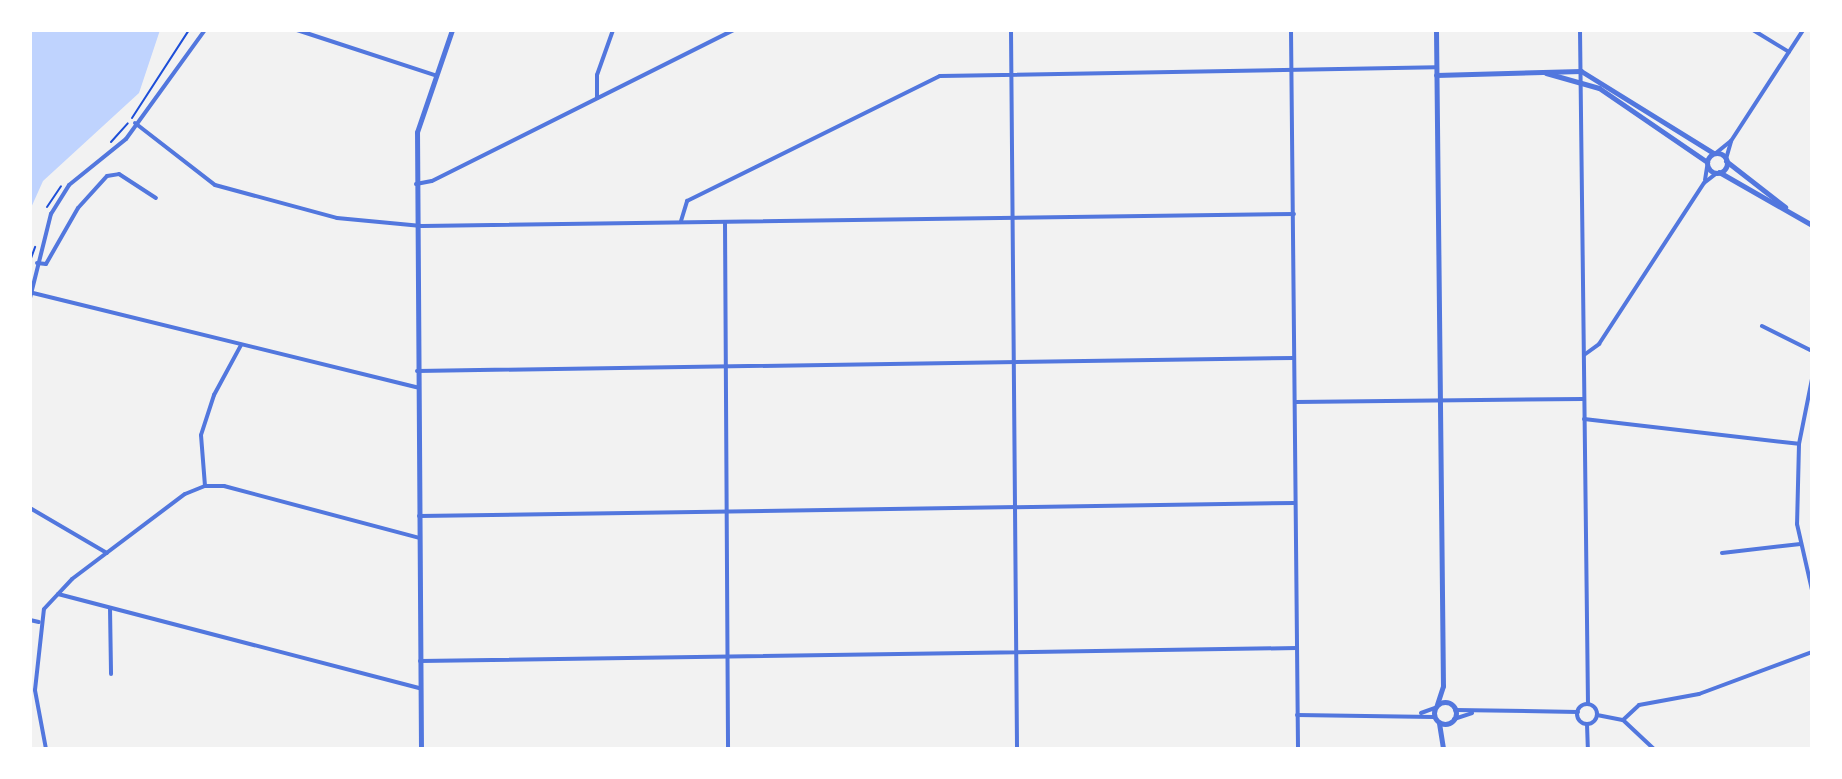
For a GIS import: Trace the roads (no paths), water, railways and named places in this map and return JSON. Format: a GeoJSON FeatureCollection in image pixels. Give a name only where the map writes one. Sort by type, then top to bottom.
{"type":"FeatureCollection","features":[{"type":"Feature","properties":{"kind":"street"},"geometry":{"type":"LineString","coordinates":[[205,30],[126,139],[69,185],[51,214],[31,296],[417,387]]}},
{"type":"Feature","properties":{"kind":"street"},"geometry":{"type":"LineString","coordinates":[[297,30],[435,75]]}},
{"type":"Feature","properties":{"kind":"street"},"geometry":{"type":"LineString","coordinates":[[421,749],[417,132],[452,30]]}},
{"type":"Feature","properties":{"kind":"street"},"geometry":{"type":"LineString","coordinates":[[597,98],[597,75],[613,30]]}},
{"type":"Feature","properties":{"kind":"street"},"geometry":{"type":"LineString","coordinates":[[416,184],[733,30]]}},
{"type":"Feature","properties":{"kind":"street"},"geometry":{"type":"LineString","coordinates":[[1011,30],[1017,749]]}},
{"type":"Feature","properties":{"kind":"street"},"geometry":{"type":"LineString","coordinates":[[1291,30],[1298,749]]}},
{"type":"Feature","properties":{"kind":"street"},"geometry":{"type":"LineString","coordinates":[[1436,30],[1443,686],[1436,706],[1436,720],[1443,749]]}},
{"type":"Feature","properties":{"kind":"street"},"geometry":{"type":"LineString","coordinates":[[1580,30],[1588,704],[1597,715],[1623,720],[1654,749]]}},
{"type":"Feature","properties":{"kind":"street"},"geometry":{"type":"LineString","coordinates":[[1753,30],[1789,52]]}},
{"type":"Feature","properties":{"kind":"street"},"geometry":{"type":"LineString","coordinates":[[1584,355],[1599,344],[1704,183],[1718,172],[1726,160],[1731,141],[1803,30]]}},
{"type":"Feature","properties":{"kind":"street"},"geometry":{"type":"LineString","coordinates":[[681,222],[687,201],[926,80],[1012,72],[1436,67]]}},
{"type":"Feature","properties":{"kind":"street"},"geometry":{"type":"LineString","coordinates":[[1436,75],[1581,71],[1726,160],[1812,225]]}},
{"type":"Feature","properties":{"kind":"street"},"geometry":{"type":"LineString","coordinates":[[1545,73],[1605,91],[1707,165],[1786,207]]}},
{"type":"Feature","properties":{"kind":"street"},"geometry":{"type":"LineString","coordinates":[[135,123],[215,185],[337,218],[416,224],[1294,214]]}},
{"type":"Feature","properties":{"kind":"street"},"geometry":{"type":"LineString","coordinates":[[1704,183],[1707,165],[1715,153],[1731,141]]}},
{"type":"Feature","properties":{"kind":"street"},"geometry":{"type":"LineString","coordinates":[[37,263],[46,264],[78,208],[107,176],[119,174],[156,198]]}},
{"type":"Feature","properties":{"kind":"street"},"geometry":{"type":"LineString","coordinates":[[725,222],[728,749]]}},
{"type":"Feature","properties":{"kind":"street"},"geometry":{"type":"LineString","coordinates":[[1762,326],[1812,351]]}},
{"type":"Feature","properties":{"kind":"street"},"geometry":{"type":"LineString","coordinates":[[205,486],[201,435],[214,395],[241,344]]}},
{"type":"Feature","properties":{"kind":"street"},"geometry":{"type":"LineString","coordinates":[[417,371],[1294,358]]}},
{"type":"Feature","properties":{"kind":"street"},"geometry":{"type":"LineString","coordinates":[[1812,379],[1799,444],[1800,544],[1812,590]]}},
{"type":"Feature","properties":{"kind":"street"},"geometry":{"type":"LineString","coordinates":[[1295,402],[1583,399]]}},
{"type":"Feature","properties":{"kind":"street"},"geometry":{"type":"LineString","coordinates":[[1584,419],[1799,444]]}},
{"type":"Feature","properties":{"kind":"street"},"geometry":{"type":"LineString","coordinates":[[46,749],[35,690],[39,622],[58,594],[185,494],[205,486],[224,486],[419,538]]}},
{"type":"Feature","properties":{"kind":"street"},"geometry":{"type":"LineString","coordinates":[[419,516],[1295,503]]}},
{"type":"Feature","properties":{"kind":"street"},"geometry":{"type":"LineString","coordinates":[[30,508],[107,553]]}},
{"type":"Feature","properties":{"kind":"street"},"geometry":{"type":"LineString","coordinates":[[1722,553],[1800,544]]}},
{"type":"Feature","properties":{"kind":"street"},"geometry":{"type":"LineString","coordinates":[[58,594],[420,688]]}},
{"type":"Feature","properties":{"kind":"street"},"geometry":{"type":"LineString","coordinates":[[110,608],[111,674]]}},
{"type":"Feature","properties":{"kind":"street"},"geometry":{"type":"LineString","coordinates":[[30,620],[39,622]]}},
{"type":"Feature","properties":{"kind":"street"},"geometry":{"type":"LineString","coordinates":[[420,661],[1297,648]]}},
{"type":"Feature","properties":{"kind":"street"},"geometry":{"type":"LineString","coordinates":[[1623,720],[1639,705],[1699,694],[1812,652]]}},
{"type":"Feature","properties":{"kind":"street"},"geometry":{"type":"LineString","coordinates":[[1443,686],[1455,710],[1443,741]]}},
{"type":"Feature","properties":{"kind":"street"},"geometry":{"type":"LineString","coordinates":[[1418,714],[1451,703]]}},
{"type":"Feature","properties":{"kind":"street"},"geometry":{"type":"LineString","coordinates":[[1455,710],[1474,713],[1578,712],[1588,704]]}},
{"type":"Feature","properties":{"kind":"street"},"geometry":{"type":"LineString","coordinates":[[1578,712],[1587,724],[1588,749]]}},
{"type":"Feature","properties":{"kind":"street"},"geometry":{"type":"LineString","coordinates":[[1297,715],[1418,714],[1452,721],[1474,713]]}},
{"type":"Feature","properties":{"kind":"street"},"geometry":{"type":"LineString","coordinates":[[1587,724],[1597,715]]}},
{"type":"Feature","properties":{"kind":"water"},"geometry":{"type":"Polygon","coordinates":[[[30,30],[160,30],[139,93],[43,181],[30,210],[30,30]]]}}]}
